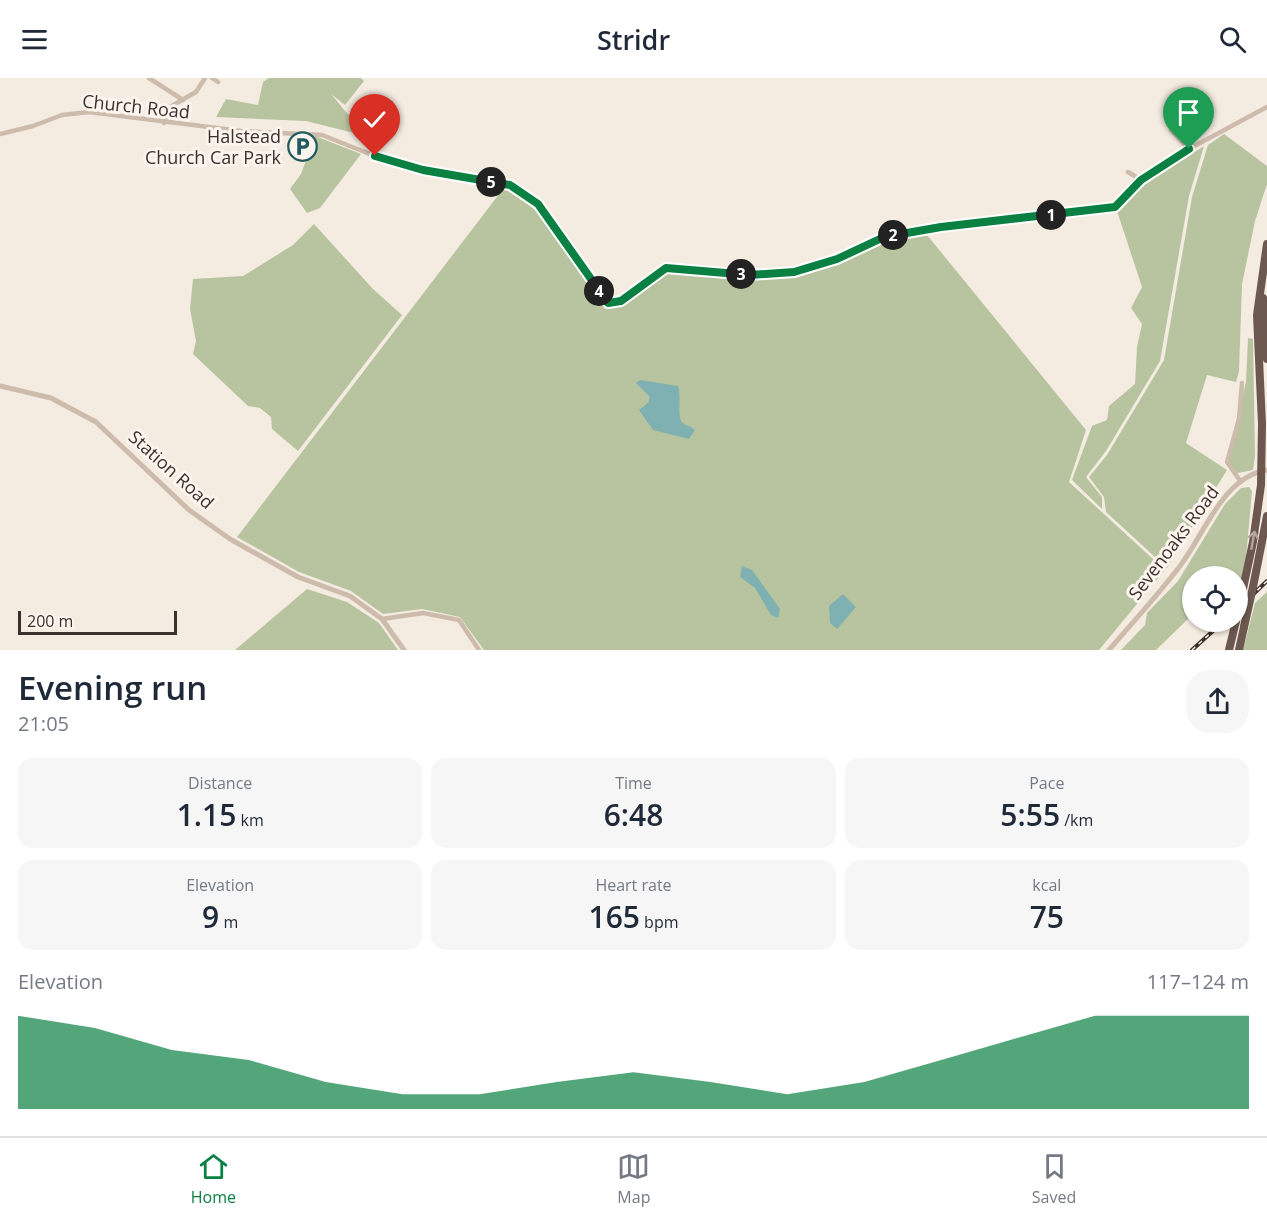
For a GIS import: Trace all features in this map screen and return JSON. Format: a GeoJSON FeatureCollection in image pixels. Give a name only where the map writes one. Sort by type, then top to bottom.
{"type":"FeatureCollection","features":[{"type":"Feature","properties":{"kind":"highway"},"geometry":{"type":"LineString","coordinates":[[1248,566],[1264,470],[1257,325],[1267,244]]}},
{"type":"Feature","properties":{"kind":"highway"},"geometry":{"type":"LineString","coordinates":[[1262,285],[1267,359]]}},
{"type":"Feature","properties":{"kind":"highway"},"geometry":{"type":"LineString","coordinates":[[1239,650],[1267,516]]}},
{"type":"Feature","properties":{"kind":"highway"},"geometry":{"type":"LineString","coordinates":[[1229,650],[1233,632]]}},
{"type":"Feature","properties":{"kind":"street"},"geometry":{"type":"LineString","coordinates":[[149,78],[183,100]]}},
{"type":"Feature","properties":{"kind":"street"},"geometry":{"type":"LineString","coordinates":[[164,123],[168,108],[196,92],[205,78]]}},
{"type":"Feature","properties":{"kind":"street"},"geometry":{"type":"LineString","coordinates":[[212,78],[218,82]]}},
{"type":"Feature","properties":{"kind":"street"},"geometry":{"type":"LineString","coordinates":[[1128,172],[1141,180],[1189,149],[1267,107]]}},
{"type":"Feature","properties":{"kind":"street","name":"Church Road"},"geometry":{"type":"LineString","coordinates":[[0,134],[78,112],[164,123],[322,135],[375,156],[423,170],[510,185],[538,204],[608,303],[621,301],[666,268],[750,275],[794,272],[837,259],[884,237],[941,227],[1115,207],[1141,180]]}},
{"type":"Feature","properties":{"kind":"street"},"geometry":{"type":"LineString","coordinates":[[1171,129],[1189,149]]}},
{"type":"Feature","properties":{"kind":"street","name":"Sevenoaks Road"},"geometry":{"type":"LineString","coordinates":[[1241,482],[1227,462],[1239,419],[1242,383]]}},
{"type":"Feature","properties":{"kind":"street","name":"Station Road"},"geometry":{"type":"LineString","coordinates":[[0,386],[51,398],[96,422],[189,510],[230,539],[298,577],[350,596],[382,619],[404,650]]}},
{"type":"Feature","properties":{"kind":"street","name":"Sevenoaks Road"},"geometry":{"type":"LineString","coordinates":[[1109,650],[1176,571],[1218,508],[1241,482],[1256,471],[1264,470]]}},
{"type":"Feature","properties":{"kind":"street"},"geometry":{"type":"LineString","coordinates":[[382,619],[423,613],[459,620],[479,650]]}},
{"type":"Feature","properties":{"kind":"green space"},"geometry":{"type":"Polygon","coordinates":[[[269,78],[361,78],[364,81],[345,105],[331,94],[366,136],[306,121],[216,117],[226,99],[258,105],[263,82],[269,78]]]}},
{"type":"Feature","properties":{"kind":"green space"},"geometry":{"type":"Polygon","coordinates":[[[1224,134],[1267,166],[1267,184],[1255,221],[1242,284],[1239,371],[1236,382],[1207,375],[1186,443],[1227,470],[1167,568],[1106,512],[1104,497],[1089,477],[1107,455],[1164,360],[1192,197],[1208,145],[1224,134]]]}},
{"type":"Feature","properties":{"kind":"green space"},"geometry":{"type":"Polygon","coordinates":[[[315,136],[361,154],[320,208],[307,213],[290,189],[301,174],[315,136]]]}},
{"type":"Feature","properties":{"kind":"green space"},"geometry":{"type":"Polygon","coordinates":[[[1204,146],[1189,196],[1160,361],[1106,451],[1086,477],[1102,497],[1102,509],[1072,480],[1092,426],[1107,420],[1109,406],[1135,384],[1137,347],[1142,324],[1131,308],[1142,287],[1117,211],[1144,184],[1204,146]]]}},
{"type":"Feature","properties":{"kind":"green space"},"geometry":{"type":"Polygon","coordinates":[[[503,189],[516,194],[545,221],[606,307],[623,305],[668,273],[747,280],[794,278],[837,265],[886,241],[927,235],[1086,430],[1069,482],[1165,570],[1099,650],[484,650],[460,617],[422,609],[383,614],[351,591],[299,572],[237,537],[503,189]]]}},
{"type":"Feature","properties":{"kind":"green space"},"geometry":{"type":"Polygon","coordinates":[[[314,224],[373,289],[402,315],[298,451],[272,429],[271,417],[260,408],[248,406],[193,354],[196,341],[190,309],[193,279],[243,276],[293,245],[314,224]]]}},
{"type":"Feature","properties":{"kind":"green space"},"geometry":{"type":"Polygon","coordinates":[[[1248,338],[1253,339],[1255,456],[1253,470],[1238,473],[1226,463],[1246,382],[1248,338]]]}},
{"type":"Feature","properties":{"kind":"green space"},"geometry":{"type":"Polygon","coordinates":[[[1249,487],[1252,491],[1244,566],[1187,566],[1225,504],[1241,488],[1249,487]]]}},
{"type":"Feature","properties":{"kind":"green space"},"geometry":{"type":"Polygon","coordinates":[[[1182,574],[1182,625],[1156,650],[1121,650],[1145,625],[1147,613],[1182,574]]]}},
{"type":"Feature","properties":{"kind":"green space"},"geometry":{"type":"Polygon","coordinates":[[[307,589],[347,602],[379,623],[398,650],[235,650],[307,589]]]}},
{"type":"Feature","properties":{"kind":"green space"},"geometry":{"type":"Polygon","coordinates":[[[1267,592],[1267,650],[1243,650],[1248,632],[1255,603],[1267,592]]]}},
{"type":"Feature","properties":{"kind":"water"},"geometry":{"type":"Polygon","coordinates":[[[640,380],[678,386],[681,421],[695,430],[689,439],[653,430],[639,410],[648,403],[650,397],[636,383],[640,380]]]}},
{"type":"Feature","properties":{"kind":"water"},"geometry":{"type":"Polygon","coordinates":[[[742,566],[752,570],[780,609],[778,618],[771,615],[755,588],[740,577],[742,566]]]}},
{"type":"Feature","properties":{"kind":"water"},"geometry":{"type":"Polygon","coordinates":[[[843,594],[856,607],[837,629],[830,623],[829,606],[843,594]]]}},
{"type":"Feature","properties":{"kind":"railway"},"geometry":{"type":"LineString","coordinates":[[1248,599],[1267,581]]}},
{"type":"Feature","properties":{"kind":"railway"},"geometry":{"type":"LineString","coordinates":[[1192,650],[1212,632]]}},
{"type":"Feature","properties":{"kind":"place","name":"Halstead Church Car Park"},"geometry":{"type":"Point","coordinates":[302,147]}},
{"type":"Feature","properties":{"kind":"route"},"geometry":{"type":"LineString","coordinates":[[375,156],[423,170],[510,185],[538,204],[608,303],[621,301],[666,268],[750,275],[794,272],[837,259],[884,237],[941,227],[1115,207],[1141,180],[1189,149]]}}]}
